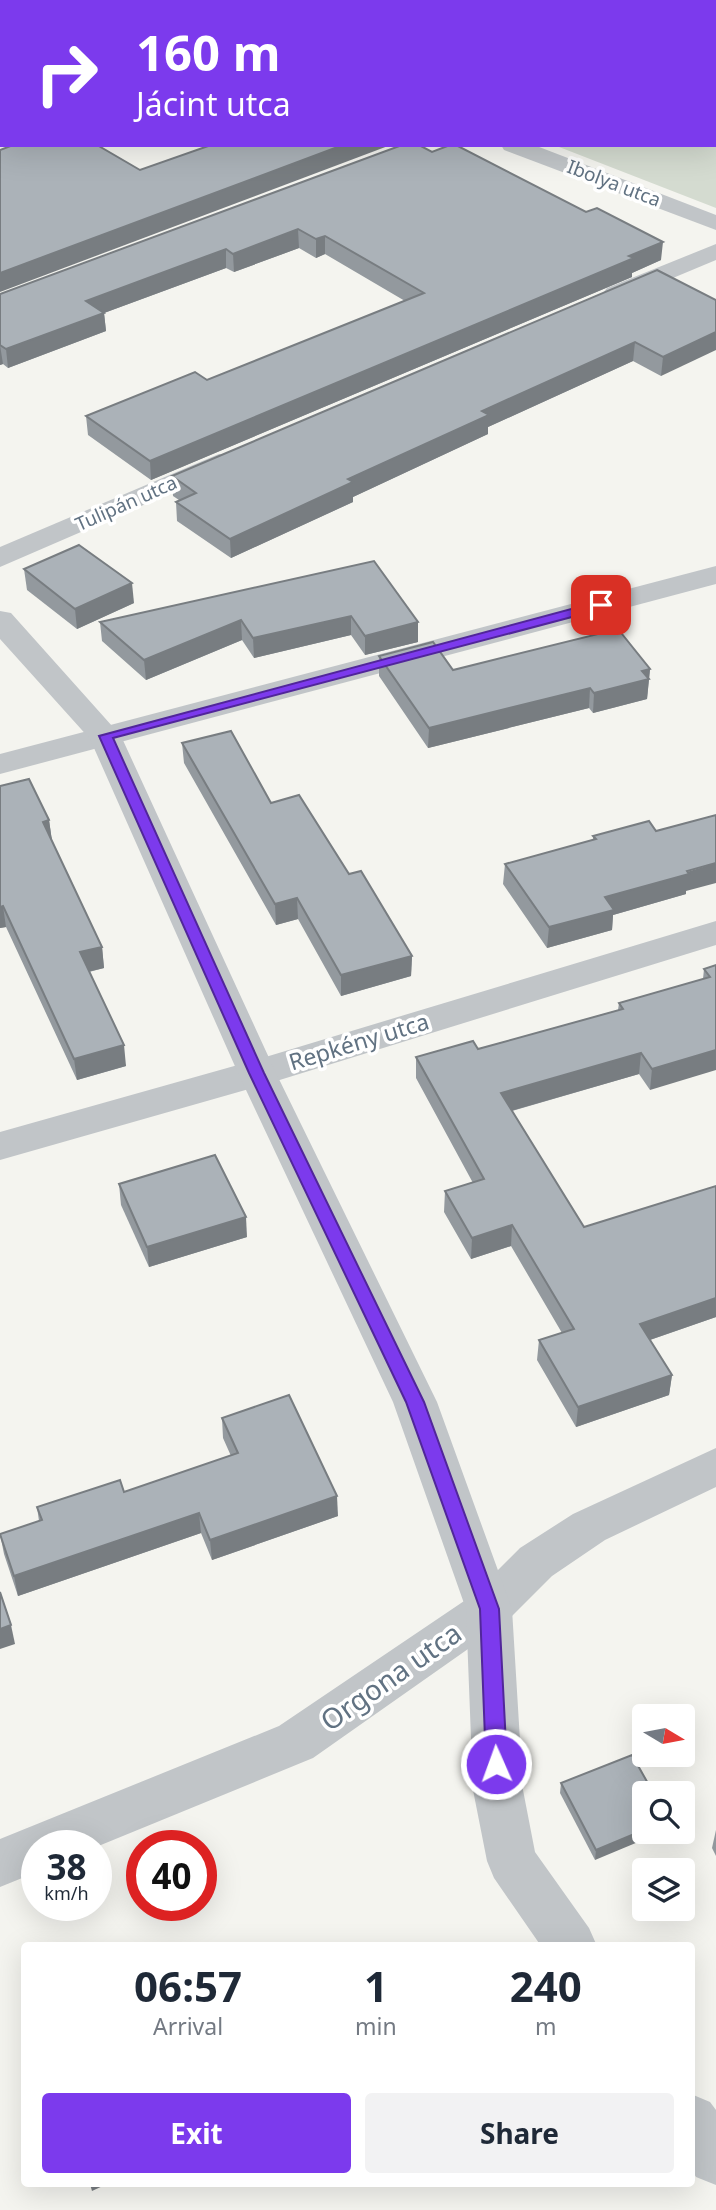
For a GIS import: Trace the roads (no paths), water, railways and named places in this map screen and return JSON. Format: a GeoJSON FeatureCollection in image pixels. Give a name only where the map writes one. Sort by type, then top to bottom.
{"type":"FeatureCollection","features":[{"type":"Feature","properties":{"kind":"street","name":"Ibolya utca"},"geometry":{"type":"LineString","coordinates":[[518,147],[716,223]]}},
{"type":"Feature","properties":{"kind":"street"},"geometry":{"type":"LineString","coordinates":[[587,306],[716,251]]}},
{"type":"Feature","properties":{"kind":"street","name":"Tulipán utca"},"geometry":{"type":"LineString","coordinates":[[0,558],[242,453]]}},
{"type":"Feature","properties":{"kind":"street"},"geometry":{"type":"LineString","coordinates":[[0,764],[716,575]]}},
{"type":"Feature","properties":{"kind":"street"},"geometry":{"type":"LineString","coordinates":[[0,620],[105,736],[257,1073],[415,1402],[489,1609],[498,1790],[512,1861],[568,1942]]}},
{"type":"Feature","properties":{"kind":"street","name":"Repkény utca"},"geometry":{"type":"LineString","coordinates":[[0,1146],[257,1073],[716,933]]}},
{"type":"Feature","properties":{"kind":"street","name":"Orgona utca"},"geometry":{"type":"LineString","coordinates":[[81,1830],[296,1742],[489,1609],[536,1562],[589,1527],[706,1479]]}},
{"type":"Feature","properties":{"kind":"street","name":"Orgona utca"},"geometry":{"type":"LineString","coordinates":[[0,1863],[21,1854]]}},
{"type":"Feature","properties":{"kind":"street"},"geometry":{"type":"LineString","coordinates":[[695,2127],[716,2157]]}}]}
